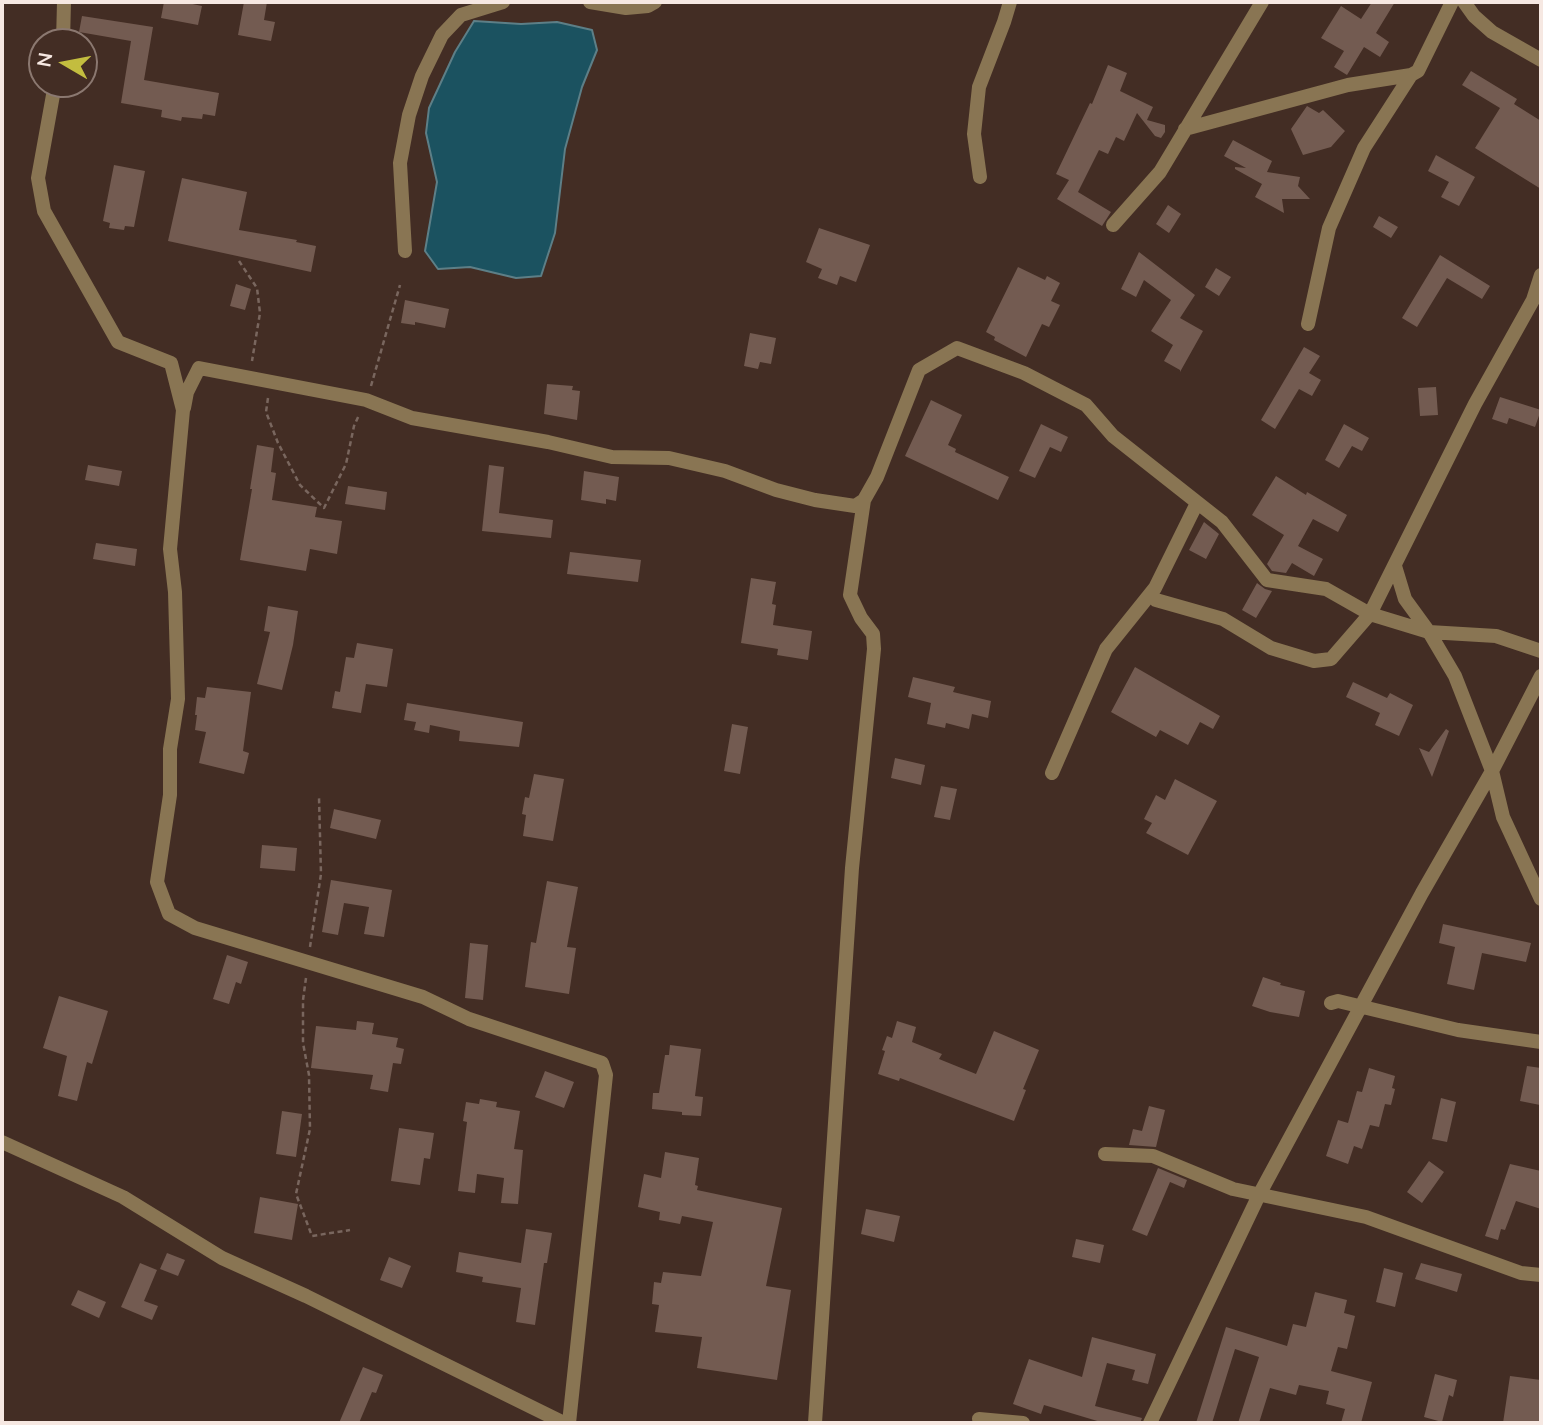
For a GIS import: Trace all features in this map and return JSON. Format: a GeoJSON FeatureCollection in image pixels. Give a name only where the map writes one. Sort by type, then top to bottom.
{"type":"FeatureCollection","features":[{"type":"Feature","properties":{"kind":"street"},"geometry":{"type":"LineString","coordinates":[[63,28],[64,2]]}},
{"type":"Feature","properties":{"kind":"street"},"geometry":{"type":"LineString","coordinates":[[405,251],[400,163],[409,115],[422,76],[442,34],[461,15],[503,2]]}},
{"type":"Feature","properties":{"kind":"street"},"geometry":{"type":"LineString","coordinates":[[590,2],[626,8],[648,6],[655,2]]}},
{"type":"Feature","properties":{"kind":"street"},"geometry":{"type":"LineString","coordinates":[[980,177],[974,134],[979,87],[1010,2]]}},
{"type":"Feature","properties":{"kind":"street"},"geometry":{"type":"LineString","coordinates":[[1113,225],[1160,172],[1262,2]]}},
{"type":"Feature","properties":{"kind":"street"},"geometry":{"type":"LineString","coordinates":[[1185,129],[1348,85],[1418,72],[1452,2]]}},
{"type":"Feature","properties":{"kind":"street"},"geometry":{"type":"LineString","coordinates":[[1464,2],[1474,16],[1492,32],[1541,60]]}},
{"type":"Feature","properties":{"kind":"street"},"geometry":{"type":"LineString","coordinates":[[1523,50],[1541,49]]}},
{"type":"Feature","properties":{"kind":"street"},"geometry":{"type":"LineString","coordinates":[[1308,324],[1329,228],[1364,148],[1411,75]]}},
{"type":"Feature","properties":{"kind":"street"},"geometry":{"type":"LineString","coordinates":[[52,98],[38,178],[44,211],[118,342],[171,363],[366,400],[412,418],[548,442],[612,457],[669,458],[725,471],[776,490],[815,500],[855,506],[864,500]]}},
{"type":"Feature","properties":{"kind":"street"},"geometry":{"type":"LineString","coordinates":[[1156,600],[1223,619],[1271,648],[1314,661],[1331,659],[1370,614],[1475,404],[1533,300],[1541,275]]}},
{"type":"Feature","properties":{"kind":"street"},"geometry":{"type":"LineString","coordinates":[[815,1423],[852,869],[874,649],[873,634],[861,618],[850,595],[864,500],[877,477],[919,370],[957,348],[1024,373],[1086,405],[1113,436],[1223,522],[1267,580],[1325,589],[1370,614],[1429,632],[1496,636],[1541,651]]}},
{"type":"Feature","properties":{"kind":"street"},"geometry":{"type":"LineString","coordinates":[[171,363],[183,410]]}},
{"type":"Feature","properties":{"kind":"street"},"geometry":{"type":"LineString","coordinates":[[2,1142],[123,1197],[222,1258],[567,1423],[606,1075],[602,1063],[469,1019],[423,998],[195,928],[169,915],[157,882],[170,794],[170,749],[178,699],[175,592],[170,548],[183,410],[187,392],[199,368]]}},
{"type":"Feature","properties":{"kind":"street"},"geometry":{"type":"LineString","coordinates":[[1052,773],[1106,649],[1154,588],[1197,503]]}},
{"type":"Feature","properties":{"kind":"street"},"geometry":{"type":"LineString","coordinates":[[1395,566],[1405,599],[1429,632],[1455,676],[1492,771],[1503,817],[1541,899]]}},
{"type":"Feature","properties":{"kind":"street"},"geometry":{"type":"LineString","coordinates":[[1150,1423],[1259,1195],[1360,1006],[1492,771],[1541,676]]}},
{"type":"Feature","properties":{"kind":"street"},"geometry":{"type":"LineString","coordinates":[[1331,1003],[1338,1001],[1458,1030],[1541,1042]]}},
{"type":"Feature","properties":{"kind":"street"},"geometry":{"type":"LineString","coordinates":[[1105,1154],[1153,1156],[1233,1189],[1366,1217],[1521,1273],[1541,1275]]}},
{"type":"Feature","properties":{"kind":"street"},"geometry":{"type":"LineString","coordinates":[[979,1419],[1023,1423]]}},
{"type":"Feature","properties":{"kind":"path"},"geometry":{"type":"LineString","coordinates":[[239,261],[257,288],[260,313],[252,351],[252,378]]}},
{"type":"Feature","properties":{"kind":"path"},"geometry":{"type":"LineString","coordinates":[[276,383],[268,398],[266,412],[278,443],[300,485],[324,508],[346,464],[354,426],[366,400],[400,285]]}},
{"type":"Feature","properties":{"kind":"path"},"geometry":{"type":"LineString","coordinates":[[319,797],[321,874],[303,1000],[303,1043],[309,1075],[310,1129],[296,1194],[312,1236],[349,1230]]}},
{"type":"Feature","properties":{"kind":"water"},"geometry":{"type":"Polygon","coordinates":[[[474,21],[521,24],[557,22],[592,30],[597,50],[582,87],[565,149],[555,233],[541,276],[516,278],[470,267],[438,269],[425,251],[437,182],[426,133],[429,108],[455,52],[474,21]]]}},
{"type":"Feature","properties":{"kind":"building"},"geometry":{"type":"Polygon","coordinates":[[[164,2],[202,6],[198,25],[161,18],[164,2]]]}},
{"type":"Feature","properties":{"kind":"building"},"geometry":{"type":"Polygon","coordinates":[[[244,2],[267,2],[264,20],[275,22],[271,41],[238,35],[244,2]]]}},
{"type":"Feature","properties":{"kind":"building"},"geometry":{"type":"Polygon","coordinates":[[[1372,2],[1395,2],[1376,33],[1389,42],[1380,57],[1364,47],[1347,75],[1334,67],[1344,51],[1321,38],[1341,6],[1361,19],[1372,2]]]}},
{"type":"Feature","properties":{"kind":"building"},"geometry":{"type":"Polygon","coordinates":[[[82,16],[153,27],[144,80],[219,93],[215,116],[203,114],[202,119],[182,117],[181,121],[161,117],[162,110],[121,103],[131,41],[98,35],[98,28],[80,28],[82,16]]]}},
{"type":"Feature","properties":{"kind":"building"},"geometry":{"type":"Polygon","coordinates":[[[1108,65],[1127,73],[1120,91],[1153,107],[1147,120],[1165,125],[1165,132],[1161,138],[1155,136],[1137,113],[1124,141],[1116,137],[1108,154],[1099,150],[1078,192],[1111,212],[1102,226],[1057,199],[1069,180],[1056,174],[1090,103],[1092,104],[1108,65]]]}},
{"type":"Feature","properties":{"kind":"building"},"geometry":{"type":"Polygon","coordinates":[[[1471,71],[1517,99],[1514,104],[1541,121],[1541,189],[1475,148],[1500,108],[1462,85],[1471,71]]]}},
{"type":"Feature","properties":{"kind":"building"},"geometry":{"type":"Polygon","coordinates":[[[1307,106],[1319,113],[1323,110],[1345,131],[1331,147],[1303,155],[1291,129],[1307,106]]]}},
{"type":"Feature","properties":{"kind":"building"},"geometry":{"type":"Polygon","coordinates":[[[1233,140],[1272,161],[1267,172],[1300,177],[1298,186],[1310,199],[1282,199],[1284,213],[1255,197],[1262,184],[1235,169],[1246,168],[1224,156],[1233,140]]]}},
{"type":"Feature","properties":{"kind":"building"},"geometry":{"type":"Polygon","coordinates":[[[1436,155],[1475,177],[1459,206],[1441,197],[1449,182],[1428,171],[1436,155]]]}},
{"type":"Feature","properties":{"kind":"building"},"geometry":{"type":"Polygon","coordinates":[[[114,165],[145,171],[134,227],[125,226],[124,230],[109,228],[110,223],[103,221],[114,165]]]}},
{"type":"Feature","properties":{"kind":"building"},"geometry":{"type":"Polygon","coordinates":[[[182,178],[247,192],[239,230],[316,246],[311,272],[168,241],[182,178]]]}},
{"type":"Feature","properties":{"kind":"building"},"geometry":{"type":"Polygon","coordinates":[[[1168,205],[1181,214],[1169,233],[1156,224],[1168,205]]]}},
{"type":"Feature","properties":{"kind":"building"},"geometry":{"type":"Polygon","coordinates":[[[1379,216],[1398,227],[1391,238],[1373,227],[1379,216]]]}},
{"type":"Feature","properties":{"kind":"building"},"geometry":{"type":"Polygon","coordinates":[[[819,228],[870,245],[856,282],[840,276],[837,285],[818,278],[822,269],[806,262],[819,228]]]}},
{"type":"Feature","properties":{"kind":"building"},"geometry":{"type":"Polygon","coordinates":[[[1139,252],[1195,295],[1180,318],[1203,331],[1180,372],[1164,361],[1173,345],[1151,331],[1171,300],[1144,280],[1136,297],[1121,289],[1139,252]]]}},
{"type":"Feature","properties":{"kind":"building"},"geometry":{"type":"Polygon","coordinates":[[[1440,255],[1490,286],[1482,299],[1447,278],[1417,327],[1402,318],[1440,255]]]}},
{"type":"Feature","properties":{"kind":"building"},"geometry":{"type":"Polygon","coordinates":[[[1018,267],[1045,280],[1047,276],[1060,283],[1051,301],[1060,305],[1049,327],[1042,324],[1026,357],[994,340],[995,337],[986,332],[1018,267]]]}},
{"type":"Feature","properties":{"kind":"building"},"geometry":{"type":"Polygon","coordinates":[[[1216,268],[1231,277],[1219,296],[1205,287],[1216,268]]]}},
{"type":"Feature","properties":{"kind":"building"},"geometry":{"type":"Polygon","coordinates":[[[236,284],[251,289],[245,310],[230,306],[236,284]]]}},
{"type":"Feature","properties":{"kind":"building"},"geometry":{"type":"Polygon","coordinates":[[[405,300],[449,309],[445,328],[415,322],[415,325],[401,323],[405,300]]]}},
{"type":"Feature","properties":{"kind":"building"},"geometry":{"type":"Polygon","coordinates":[[[750,333],[776,338],[771,364],[760,362],[758,369],[744,366],[750,333]]]}},
{"type":"Feature","properties":{"kind":"building"},"geometry":{"type":"Polygon","coordinates":[[[1304,347],[1320,356],[1309,373],[1321,380],[1312,396],[1299,389],[1275,429],[1261,420],[1304,347]]]}},
{"type":"Feature","properties":{"kind":"building"},"geometry":{"type":"Polygon","coordinates":[[[547,384],[573,386],[572,390],[580,391],[577,420],[544,414],[547,384]]]}},
{"type":"Feature","properties":{"kind":"building"},"geometry":{"type":"Polygon","coordinates":[[[1436,387],[1438,415],[1420,416],[1418,388],[1436,387]]]}},
{"type":"Feature","properties":{"kind":"building"},"geometry":{"type":"Polygon","coordinates":[[[1500,397],[1541,410],[1535,427],[1509,418],[1507,424],[1492,419],[1500,397]]]}},
{"type":"Feature","properties":{"kind":"building"},"geometry":{"type":"Polygon","coordinates":[[[931,400],[962,415],[948,445],[956,449],[955,452],[1009,477],[998,500],[905,456],[931,400]]]}},
{"type":"Feature","properties":{"kind":"building"},"geometry":{"type":"Polygon","coordinates":[[[1041,424],[1068,437],[1061,452],[1050,447],[1035,478],[1019,471],[1041,424]]]}},
{"type":"Feature","properties":{"kind":"building"},"geometry":{"type":"Polygon","coordinates":[[[1344,424],[1369,438],[1362,451],[1352,446],[1339,468],[1325,460],[1344,424]]]}},
{"type":"Feature","properties":{"kind":"building"},"geometry":{"type":"Polygon","coordinates":[[[257,445],[274,448],[271,472],[276,473],[272,500],[317,507],[315,517],[342,521],[337,554],[310,549],[306,571],[240,560],[257,445]]]}},
{"type":"Feature","properties":{"kind":"building"},"geometry":{"type":"Polygon","coordinates":[[[88,465],[122,471],[119,486],[85,480],[88,465]]]}},
{"type":"Feature","properties":{"kind":"building"},"geometry":{"type":"Polygon","coordinates":[[[489,465],[504,467],[499,513],[553,520],[551,538],[482,531],[489,465]]]}},
{"type":"Feature","properties":{"kind":"building"},"geometry":{"type":"Polygon","coordinates":[[[584,471],[619,477],[616,501],[606,499],[606,504],[581,500],[584,471]]]}},
{"type":"Feature","properties":{"kind":"building"},"geometry":{"type":"Polygon","coordinates":[[[1276,476],[1306,495],[1307,492],[1347,515],[1338,532],[1313,519],[1298,546],[1323,559],[1314,576],[1292,563],[1286,573],[1272,571],[1267,564],[1284,535],[1252,515],[1276,476]]]}},
{"type":"Feature","properties":{"kind":"building"},"geometry":{"type":"Polygon","coordinates":[[[348,486],[387,492],[385,510],[345,504],[348,486]]]}},
{"type":"Feature","properties":{"kind":"building"},"geometry":{"type":"Polygon","coordinates":[[[1204,522],[1219,534],[1206,559],[1189,550],[1204,522]]]}},
{"type":"Feature","properties":{"kind":"building"},"geometry":{"type":"Polygon","coordinates":[[[96,543],[137,549],[135,566],[93,559],[96,543]]]}},
{"type":"Feature","properties":{"kind":"building"},"geometry":{"type":"Polygon","coordinates":[[[570,552],[641,560],[638,582],[567,574],[570,552]]]}},
{"type":"Feature","properties":{"kind":"building"},"geometry":{"type":"Polygon","coordinates":[[[751,578],[776,582],[772,604],[776,605],[773,625],[812,631],[808,660],[777,655],[778,649],[741,643],[751,578]]]}},
{"type":"Feature","properties":{"kind":"building"},"geometry":{"type":"Polygon","coordinates":[[[1257,583],[1272,591],[1256,618],[1242,610],[1257,583]]]}},
{"type":"Feature","properties":{"kind":"building"},"geometry":{"type":"Polygon","coordinates":[[[268,606],[298,611],[282,690],[257,684],[270,632],[264,631],[268,606]]]}},
{"type":"Feature","properties":{"kind":"building"},"geometry":{"type":"Polygon","coordinates":[[[357,643],[393,649],[387,687],[366,684],[361,713],[332,708],[335,691],[340,692],[346,657],[354,658],[357,643]]]}},
{"type":"Feature","properties":{"kind":"building"},"geometry":{"type":"Polygon","coordinates":[[[1135,667],[1220,716],[1213,729],[1200,722],[1188,745],[1160,730],[1156,737],[1111,712],[1135,667]]]}},
{"type":"Feature","properties":{"kind":"building"},"geometry":{"type":"Polygon","coordinates":[[[913,677],[955,687],[953,692],[991,701],[988,718],[972,714],[969,729],[946,723],[945,728],[927,724],[931,703],[908,697],[913,677]]]}},
{"type":"Feature","properties":{"kind":"building"},"geometry":{"type":"Polygon","coordinates":[[[1353,682],[1387,698],[1390,693],[1413,705],[1399,736],[1375,725],[1380,713],[1346,697],[1353,682]]]}},
{"type":"Feature","properties":{"kind":"building"},"geometry":{"type":"Polygon","coordinates":[[[207,687],[251,692],[243,751],[249,753],[244,774],[199,763],[206,732],[195,730],[195,715],[197,697],[205,698],[207,687]]]}},
{"type":"Feature","properties":{"kind":"building"},"geometry":{"type":"Polygon","coordinates":[[[407,703],[523,722],[519,747],[459,741],[460,731],[430,725],[429,733],[414,730],[416,722],[404,720],[407,703]]]}},
{"type":"Feature","properties":{"kind":"building"},"geometry":{"type":"Polygon","coordinates":[[[732,724],[748,727],[740,774],[724,771],[732,724]]]}},
{"type":"Feature","properties":{"kind":"building"},"geometry":{"type":"Polygon","coordinates":[[[1446,729],[1449,731],[1432,777],[1419,748],[1429,752],[1446,729]]]}},
{"type":"Feature","properties":{"kind":"building"},"geometry":{"type":"Polygon","coordinates":[[[895,758],[925,765],[921,785],[891,778],[895,758]]]}},
{"type":"Feature","properties":{"kind":"building"},"geometry":{"type":"Polygon","coordinates":[[[534,774],[564,779],[553,841],[523,836],[526,815],[522,814],[525,797],[529,798],[534,774]]]}},
{"type":"Feature","properties":{"kind":"building"},"geometry":{"type":"Polygon","coordinates":[[[1175,779],[1217,801],[1188,855],[1146,833],[1152,823],[1144,819],[1156,795],[1165,800],[1175,779]]]}},
{"type":"Feature","properties":{"kind":"building"},"geometry":{"type":"Polygon","coordinates":[[[941,786],[957,789],[950,820],[934,817],[941,786]]]}},
{"type":"Feature","properties":{"kind":"building"},"geometry":{"type":"Polygon","coordinates":[[[334,809],[381,820],[376,839],[330,828],[334,809]]]}},
{"type":"Feature","properties":{"kind":"building"},"geometry":{"type":"Polygon","coordinates":[[[262,845],[297,848],[295,871],[260,868],[262,845]]]}},
{"type":"Feature","properties":{"kind":"building"},"geometry":{"type":"Polygon","coordinates":[[[331,880],[392,890],[384,937],[364,934],[369,907],[344,903],[338,935],[322,932],[331,880]]]}},
{"type":"Feature","properties":{"kind":"building"},"geometry":{"type":"Polygon","coordinates":[[[547,881],[578,887],[567,947],[576,948],[569,994],[525,987],[531,942],[536,943],[547,881]]]}},
{"type":"Feature","properties":{"kind":"building"},"geometry":{"type":"Polygon","coordinates":[[[1443,924],[1531,943],[1526,962],[1482,953],[1474,990],[1447,984],[1455,947],[1439,943],[1443,924]]]}},
{"type":"Feature","properties":{"kind":"building"},"geometry":{"type":"Polygon","coordinates":[[[470,943],[488,945],[483,1000],[465,998],[470,943]]]}},
{"type":"Feature","properties":{"kind":"building"},"geometry":{"type":"Polygon","coordinates":[[[227,955],[248,962],[241,984],[236,982],[229,1004],[213,999],[227,955]]]}},
{"type":"Feature","properties":{"kind":"building"},"geometry":{"type":"Polygon","coordinates":[[[1263,977],[1281,983],[1280,985],[1305,991],[1299,1017],[1252,1006],[1263,977]]]}},
{"type":"Feature","properties":{"kind":"building"},"geometry":{"type":"Polygon","coordinates":[[[59,996],[108,1011],[92,1064],[87,1062],[77,1101],[58,1096],[67,1056],[43,1048],[59,996]]]}},
{"type":"Feature","properties":{"kind":"building"},"geometry":{"type":"Polygon","coordinates":[[[357,1021],[374,1023],[372,1034],[398,1038],[396,1047],[404,1049],[401,1064],[393,1063],[388,1092],[370,1089],[373,1075],[311,1068],[316,1026],[356,1030],[357,1021]]]}},
{"type":"Feature","properties":{"kind":"building"},"geometry":{"type":"Polygon","coordinates":[[[897,1021],[916,1027],[912,1042],[942,1054],[939,1059],[976,1074],[994,1031],[1039,1050],[1023,1089],[1026,1090],[1014,1121],[900,1078],[899,1081],[878,1074],[887,1036],[892,1038],[897,1021]]]}},
{"type":"Feature","properties":{"kind":"building"},"geometry":{"type":"Polygon","coordinates":[[[670,1045],[701,1049],[695,1096],[703,1097],[701,1116],[652,1109],[653,1093],[659,1093],[665,1055],[669,1055],[670,1045]]]}},
{"type":"Feature","properties":{"kind":"building"},"geometry":{"type":"Polygon","coordinates":[[[1527,1066],[1541,1068],[1540,1105],[1520,1101],[1527,1066]]]}},
{"type":"Feature","properties":{"kind":"building"},"geometry":{"type":"Polygon","coordinates":[[[1369,1068],[1395,1076],[1392,1088],[1395,1089],[1391,1105],[1385,1104],[1379,1127],[1370,1125],[1362,1149],[1354,1146],[1348,1164],[1326,1156],[1338,1120],[1348,1123],[1357,1091],[1362,1092],[1369,1068]]]}},
{"type":"Feature","properties":{"kind":"building"},"geometry":{"type":"Polygon","coordinates":[[[545,1071],[574,1082],[564,1108],[535,1097],[545,1071]]]}},
{"type":"Feature","properties":{"kind":"building"},"geometry":{"type":"Polygon","coordinates":[[[1441,1098],[1456,1102],[1447,1142],[1432,1139],[1441,1098]]]}},
{"type":"Feature","properties":{"kind":"building"},"geometry":{"type":"Polygon","coordinates":[[[480,1099],[497,1102],[496,1107],[520,1111],[514,1149],[523,1150],[518,1204],[501,1203],[504,1178],[477,1174],[475,1193],[458,1191],[467,1122],[463,1121],[466,1102],[479,1104],[480,1099]]]}},
{"type":"Feature","properties":{"kind":"building"},"geometry":{"type":"Polygon","coordinates":[[[1149,1106],[1165,1110],[1156,1147],[1129,1145],[1133,1129],[1142,1131],[1149,1106]]]}},
{"type":"Feature","properties":{"kind":"building"},"geometry":{"type":"Polygon","coordinates":[[[282,1111],[302,1114],[296,1157],[276,1154],[282,1111]]]}},
{"type":"Feature","properties":{"kind":"building"},"geometry":{"type":"Polygon","coordinates":[[[399,1128],[434,1133],[430,1159],[424,1158],[420,1185],[391,1181],[399,1128]]]}},
{"type":"Feature","properties":{"kind":"building"},"geometry":{"type":"Polygon","coordinates":[[[665,1152],[699,1158],[695,1185],[698,1186],[697,1190],[782,1208],[766,1286],[791,1290],[777,1380],[697,1368],[702,1337],[655,1332],[659,1305],[652,1304],[654,1282],[661,1283],[663,1272],[701,1276],[713,1222],[682,1216],[680,1224],[659,1220],[660,1212],[638,1207],[644,1174],[661,1178],[665,1152]]]}},
{"type":"Feature","properties":{"kind":"building"},"geometry":{"type":"Polygon","coordinates":[[[1429,1161],[1444,1172],[1422,1203],[1407,1192],[1429,1161]]]}},
{"type":"Feature","properties":{"kind":"building"},"geometry":{"type":"Polygon","coordinates":[[[1510,1164],[1541,1171],[1541,1209],[1516,1201],[1505,1230],[1501,1229],[1498,1240],[1485,1236],[1510,1164]]]}},
{"type":"Feature","properties":{"kind":"building"},"geometry":{"type":"Polygon","coordinates":[[[1158,1168],[1187,1180],[1184,1188],[1170,1182],[1147,1236],[1132,1230],[1158,1168]]]}},
{"type":"Feature","properties":{"kind":"building"},"geometry":{"type":"Polygon","coordinates":[[[260,1197],[298,1204],[292,1240],[254,1233],[260,1197]]]}},
{"type":"Feature","properties":{"kind":"building"},"geometry":{"type":"Polygon","coordinates":[[[866,1209],[900,1216],[894,1242],[861,1234],[866,1209]]]}},
{"type":"Feature","properties":{"kind":"building"},"geometry":{"type":"Polygon","coordinates":[[[526,1229],[552,1233],[547,1263],[544,1263],[535,1325],[516,1322],[521,1288],[482,1282],[483,1277],[456,1272],[459,1252],[521,1263],[526,1229]]]}},
{"type":"Feature","properties":{"kind":"building"},"geometry":{"type":"Polygon","coordinates":[[[1076,1239],[1104,1245],[1100,1263],[1072,1257],[1076,1239]]]}},
{"type":"Feature","properties":{"kind":"building"},"geometry":{"type":"Polygon","coordinates":[[[167,1253],[185,1260],[178,1276],[160,1269],[167,1253]]]}},
{"type":"Feature","properties":{"kind":"building"},"geometry":{"type":"Polygon","coordinates":[[[389,1257],[411,1266],[402,1288],[380,1280],[389,1257]]]}},
{"type":"Feature","properties":{"kind":"building"},"geometry":{"type":"Polygon","coordinates":[[[140,1263],[157,1270],[144,1301],[158,1306],[152,1320],[121,1307],[140,1263]]]}},
{"type":"Feature","properties":{"kind":"building"},"geometry":{"type":"Polygon","coordinates":[[[1421,1263],[1462,1274],[1457,1292],[1415,1279],[1421,1263]]]}},
{"type":"Feature","properties":{"kind":"building"},"geometry":{"type":"Polygon","coordinates":[[[1384,1268],[1403,1273],[1395,1307],[1376,1302],[1384,1268]]]}},
{"type":"Feature","properties":{"kind":"building"},"geometry":{"type":"Polygon","coordinates":[[[78,1290],[106,1302],[99,1318],[71,1305],[78,1290]]]}},
{"type":"Feature","properties":{"kind":"building"},"geometry":{"type":"Polygon","coordinates":[[[1315,1292],[1347,1300],[1344,1313],[1355,1316],[1347,1349],[1338,1347],[1331,1371],[1372,1382],[1361,1423],[1341,1423],[1345,1409],[1326,1404],[1329,1391],[1299,1385],[1296,1395],[1270,1388],[1259,1423],[1238,1423],[1259,1357],[1235,1349],[1212,1423],[1196,1423],[1226,1327],[1287,1346],[1293,1324],[1306,1327],[1315,1292]]]}},
{"type":"Feature","properties":{"kind":"building"},"geometry":{"type":"Polygon","coordinates":[[[1092,1337],[1156,1354],[1148,1384],[1132,1380],[1135,1370],[1107,1363],[1095,1406],[1142,1418],[1140,1423],[1104,1423],[1044,1405],[1041,1414],[1013,1404],[1029,1359],[1082,1377],[1092,1337]]]}},
{"type":"Feature","properties":{"kind":"building"},"geometry":{"type":"Polygon","coordinates":[[[363,1367],[383,1375],[376,1393],[372,1392],[359,1423],[339,1423],[363,1367]]]}},
{"type":"Feature","properties":{"kind":"building"},"geometry":{"type":"Polygon","coordinates":[[[1435,1374],[1457,1380],[1453,1397],[1449,1395],[1442,1422],[1424,1417],[1435,1374]]]}},
{"type":"Feature","properties":{"kind":"building"},"geometry":{"type":"Polygon","coordinates":[[[1510,1376],[1541,1380],[1541,1423],[1503,1423],[1510,1376]]]}}]}
